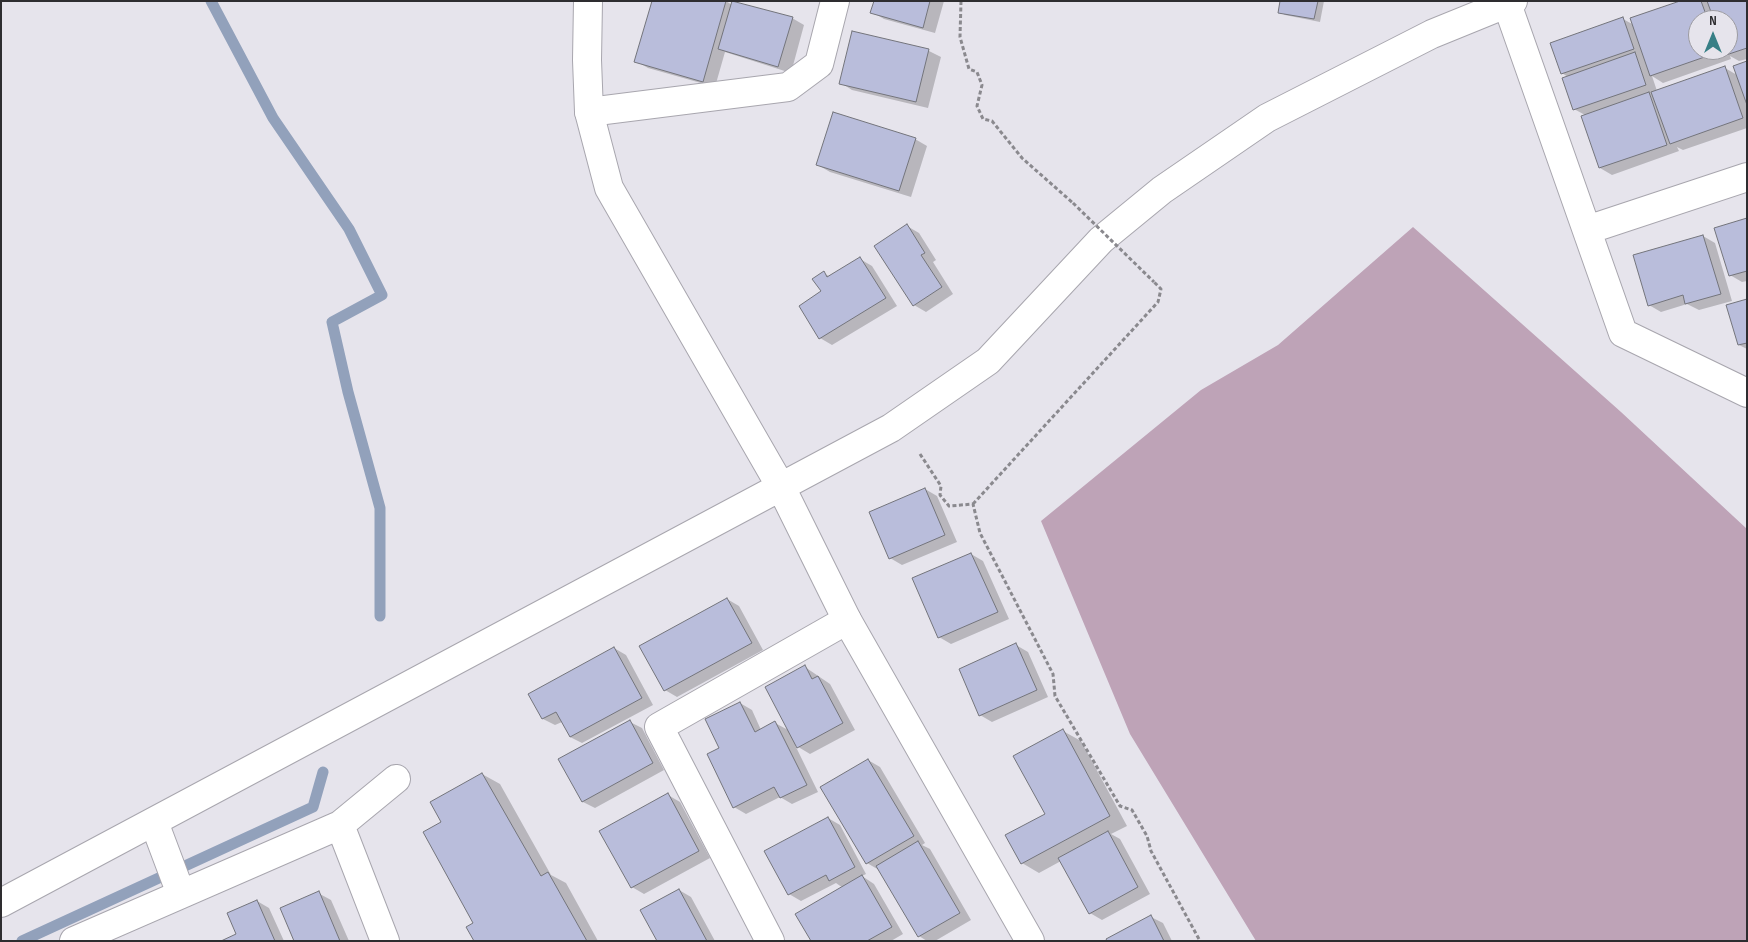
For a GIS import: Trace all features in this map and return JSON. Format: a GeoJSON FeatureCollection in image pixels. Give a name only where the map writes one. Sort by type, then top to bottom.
{"type":"FeatureCollection","features":[{"type":"Feature","properties":{"kind":"street"},"geometry":{"type":"LineString","coordinates":[[588,1],[586,60],[589,112],[609,188],[781,487],[846,620],[1030,941]]}},
{"type":"Feature","properties":{"kind":"street"},"geometry":{"type":"LineString","coordinates":[[589,112],[788,87],[819,64],[835,1]]}},
{"type":"Feature","properties":{"kind":"street"},"geometry":{"type":"LineString","coordinates":[[1,903],[891,428],[988,361],[1101,240],[1162,190],[1267,118],[1432,34],[1509,2],[1623,333],[1747,393]]}},
{"type":"Feature","properties":{"kind":"street"},"geometry":{"type":"LineString","coordinates":[[1587,230],[1747,177]]}},
{"type":"Feature","properties":{"kind":"street"},"geometry":{"type":"LineString","coordinates":[[770,941],[659,727],[846,620]]}},
{"type":"Feature","properties":{"kind":"street"},"geometry":{"type":"LineString","coordinates":[[74,941],[175,878],[340,825],[396,779]]}},
{"type":"Feature","properties":{"kind":"street"},"geometry":{"type":"LineString","coordinates":[[154,822],[175,878]]}},
{"type":"Feature","properties":{"kind":"street"},"geometry":{"type":"LineString","coordinates":[[340,825],[385,941]]}},
{"type":"Feature","properties":{"kind":"path"},"geometry":{"type":"LineString","coordinates":[[920,454],[941,486],[940,495],[949,506],[972,504],[1158,302],[1161,290],[1073,203],[1022,158],[992,121],[983,119],[977,106],[982,85],[977,72],[969,69],[960,37],[961,1]]}},
{"type":"Feature","properties":{"kind":"path"},"geometry":{"type":"LineString","coordinates":[[972,504],[980,533],[1053,674],[1055,696],[1120,806],[1132,810],[1147,836],[1151,851],[1200,941]]}},
{"type":"Feature","properties":{"kind":"shaded area"},"geometry":{"type":"Polygon","coordinates":[[[1413,227],[1621,412],[1747,529],[1747,941],[1256,941],[1130,734],[1041,521],[1201,390],[1278,345],[1413,227]]]}},
{"type":"Feature","properties":{"kind":"building"},"geometry":{"type":"Polygon","coordinates":[[[652,1],[726,1],[703,82],[634,62],[652,1]]]}},
{"type":"Feature","properties":{"kind":"building"},"geometry":{"type":"Polygon","coordinates":[[[732,1],[793,17],[778,67],[718,49],[732,1]]]}},
{"type":"Feature","properties":{"kind":"building"},"geometry":{"type":"Polygon","coordinates":[[[874,1],[930,1],[923,28],[870,13],[874,1]]]}},
{"type":"Feature","properties":{"kind":"building"},"geometry":{"type":"Polygon","coordinates":[[[1280,1],[1318,1],[1314,19],[1278,13],[1280,1]]]}},
{"type":"Feature","properties":{"kind":"building"},"geometry":{"type":"Polygon","coordinates":[[[1680,1],[1701,1],[1704,10],[1688,10],[1688,60],[1696,60],[1650,76],[1630,18],[1680,1]]]}},
{"type":"Feature","properties":{"kind":"building"},"geometry":{"type":"Polygon","coordinates":[[[1707,1],[1747,1],[1747,48],[1738,51],[1738,10],[1710,10],[1707,1]]]}},
{"type":"Feature","properties":{"kind":"building"},"geometry":{"type":"Polygon","coordinates":[[[1623,17],[1634,49],[1561,74],[1550,43],[1623,17]]]}},
{"type":"Feature","properties":{"kind":"building"},"geometry":{"type":"Polygon","coordinates":[[[852,31],[929,49],[916,102],[839,84],[852,31]]]}},
{"type":"Feature","properties":{"kind":"building"},"geometry":{"type":"Polygon","coordinates":[[[1635,52],[1646,85],[1573,110],[1562,78],[1635,52]]]}},
{"type":"Feature","properties":{"kind":"building"},"geometry":{"type":"Polygon","coordinates":[[[1747,61],[1747,105],[1733,66],[1747,61]]]}},
{"type":"Feature","properties":{"kind":"building"},"geometry":{"type":"Polygon","coordinates":[[[1725,66],[1743,118],[1670,144],[1651,92],[1725,66]]]}},
{"type":"Feature","properties":{"kind":"building"},"geometry":{"type":"Polygon","coordinates":[[[1649,92],[1667,145],[1599,168],[1581,116],[1649,92]]]}},
{"type":"Feature","properties":{"kind":"building"},"geometry":{"type":"Polygon","coordinates":[[[833,112],[916,138],[899,191],[816,165],[833,112]]]}},
{"type":"Feature","properties":{"kind":"building"},"geometry":{"type":"Polygon","coordinates":[[[1747,218],[1747,271],[1729,276],[1714,228],[1747,218]]]}},
{"type":"Feature","properties":{"kind":"building"},"geometry":{"type":"Polygon","coordinates":[[[907,224],[925,253],[921,255],[942,287],[913,306],[874,246],[907,224]]]}},
{"type":"Feature","properties":{"kind":"building"},"geometry":{"type":"Polygon","coordinates":[[[1703,235],[1721,294],[1685,304],[1683,295],[1648,306],[1633,255],[1703,235]]]}},
{"type":"Feature","properties":{"kind":"building"},"geometry":{"type":"Polygon","coordinates":[[[860,257],[886,298],[819,339],[799,306],[821,291],[812,279],[824,271],[827,277],[860,257]]]}},
{"type":"Feature","properties":{"kind":"building"},"geometry":{"type":"Polygon","coordinates":[[[1747,299],[1747,343],[1738,345],[1726,305],[1747,299]]]}},
{"type":"Feature","properties":{"kind":"building"},"geometry":{"type":"Polygon","coordinates":[[[925,488],[945,535],[889,559],[869,512],[925,488]]]}},
{"type":"Feature","properties":{"kind":"building"},"geometry":{"type":"Polygon","coordinates":[[[971,553],[998,612],[938,638],[912,578],[971,553]]]}},
{"type":"Feature","properties":{"kind":"building"},"geometry":{"type":"Polygon","coordinates":[[[727,598],[752,643],[664,691],[639,646],[727,598]]]}},
{"type":"Feature","properties":{"kind":"building"},"geometry":{"type":"Polygon","coordinates":[[[1016,643],[1037,690],[979,716],[959,669],[1016,643]]]}},
{"type":"Feature","properties":{"kind":"building"},"geometry":{"type":"Polygon","coordinates":[[[614,647],[642,698],[570,737],[556,712],[542,719],[528,694],[614,647]]]}},
{"type":"Feature","properties":{"kind":"building"},"geometry":{"type":"Polygon","coordinates":[[[805,665],[812,679],[818,676],[843,723],[797,748],[765,687],[805,665]]]}},
{"type":"Feature","properties":{"kind":"building"},"geometry":{"type":"Polygon","coordinates":[[[740,702],[755,732],[775,721],[807,785],[780,798],[774,787],[733,808],[707,754],[719,748],[705,719],[740,702]]]}},
{"type":"Feature","properties":{"kind":"building"},"geometry":{"type":"Polygon","coordinates":[[[630,720],[653,763],[582,802],[558,759],[630,720]]]}},
{"type":"Feature","properties":{"kind":"building"},"geometry":{"type":"Polygon","coordinates":[[[1063,729],[1110,816],[1021,864],[1005,835],[1045,814],[1013,756],[1063,729]]]}},
{"type":"Feature","properties":{"kind":"building"},"geometry":{"type":"Polygon","coordinates":[[[868,759],[914,836],[866,864],[820,787],[868,759]]]}},
{"type":"Feature","properties":{"kind":"building"},"geometry":{"type":"Polygon","coordinates":[[[482,773],[541,876],[548,872],[587,941],[474,941],[466,927],[473,923],[423,832],[441,822],[430,802],[482,773]]]}},
{"type":"Feature","properties":{"kind":"building"},"geometry":{"type":"Polygon","coordinates":[[[668,793],[699,851],[631,888],[599,831],[668,793]]]}},
{"type":"Feature","properties":{"kind":"building"},"geometry":{"type":"Polygon","coordinates":[[[828,817],[855,867],[829,881],[826,875],[788,895],[764,851],[828,817]]]}},
{"type":"Feature","properties":{"kind":"building"},"geometry":{"type":"Polygon","coordinates":[[[1108,831],[1138,887],[1089,914],[1058,858],[1108,831]]]}},
{"type":"Feature","properties":{"kind":"building"},"geometry":{"type":"Polygon","coordinates":[[[918,841],[960,913],[918,937],[876,866],[918,841]]]}},
{"type":"Feature","properties":{"kind":"building"},"geometry":{"type":"Polygon","coordinates":[[[862,875],[892,927],[867,941],[811,941],[795,914],[862,875]]]}},
{"type":"Feature","properties":{"kind":"building"},"geometry":{"type":"Polygon","coordinates":[[[679,889],[707,941],[657,941],[640,910],[679,889]]]}},
{"type":"Feature","properties":{"kind":"building"},"geometry":{"type":"Polygon","coordinates":[[[319,891],[340,941],[294,941],[280,908],[319,891]]]}},
{"type":"Feature","properties":{"kind":"building"},"geometry":{"type":"Polygon","coordinates":[[[257,900],[275,941],[221,941],[236,934],[227,913],[257,900]]]}},
{"type":"Feature","properties":{"kind":"building"},"geometry":{"type":"Polygon","coordinates":[[[1151,915],[1164,941],[1107,941],[1106,939],[1151,915]]]}},
{"type":"Feature","properties":{"kind":"waterway"},"geometry":{"type":"LineString","coordinates":[[211,1],[273,118],[349,229],[382,295],[332,322],[348,392],[380,508],[380,616]]}},
{"type":"Feature","properties":{"kind":"waterway"},"geometry":{"type":"LineString","coordinates":[[22,941],[313,807],[323,772]]}}]}
